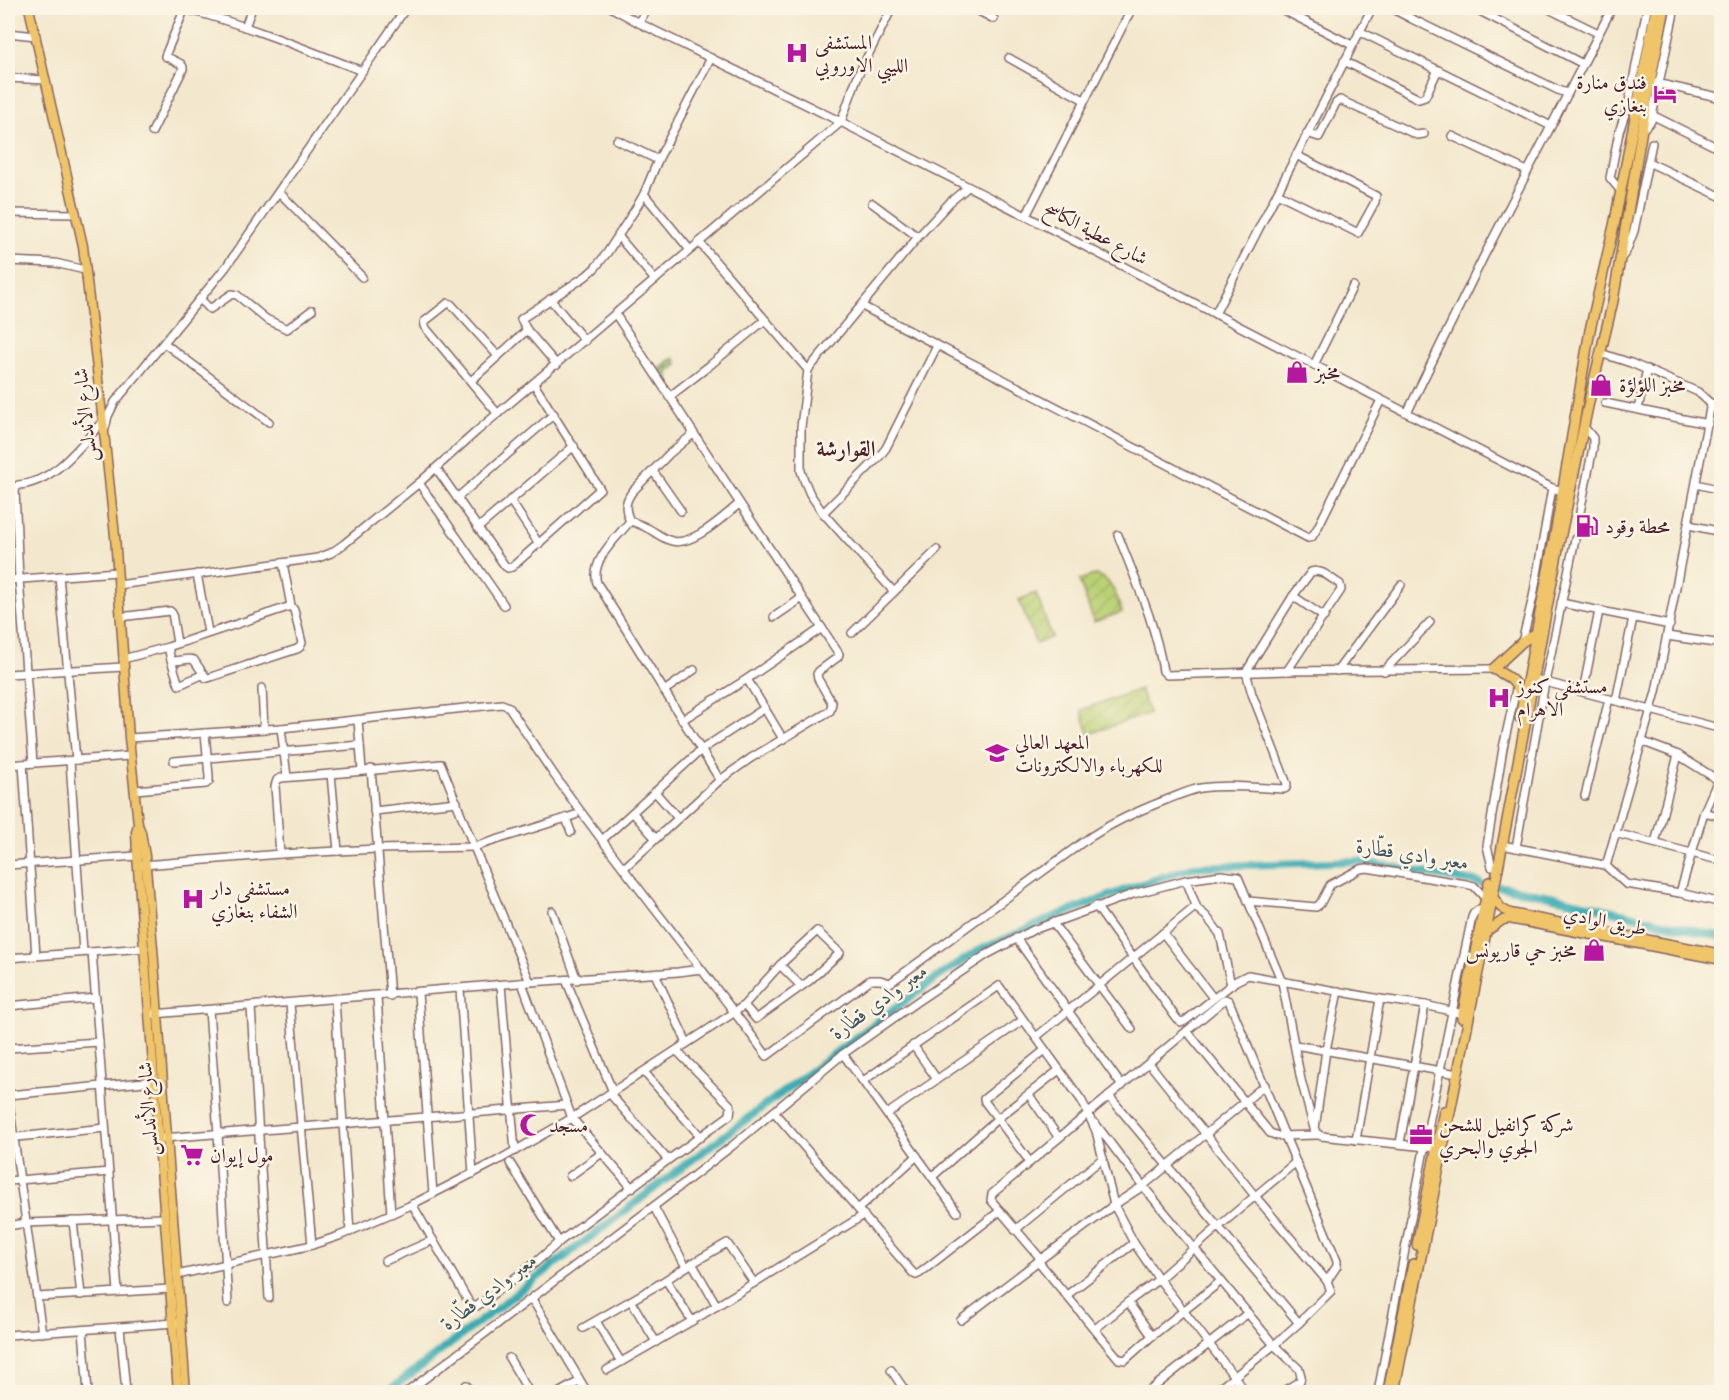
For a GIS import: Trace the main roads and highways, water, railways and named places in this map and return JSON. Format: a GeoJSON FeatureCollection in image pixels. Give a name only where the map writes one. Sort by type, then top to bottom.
{"type":"FeatureCollection","features":[{"type":"Feature","properties":{"kind":"highway"},"geometry":{"type":"LineString","coordinates":[[1487,899],[1502,785],[1523,700],[1536,633],[1544,564],[1563,491],[1590,330],[1615,221],[1656,8]]}},
{"type":"Feature","properties":{"kind":"highway"},"geometry":{"type":"LineString","coordinates":[[1394,1392],[1477,932],[1502,845],[1555,567],[1600,353],[1614,301],[1642,129],[1655,83],[1665,8]]}},
{"type":"Feature","properties":{"kind":"highway"},"geometry":{"type":"LineString","coordinates":[[1597,297],[1603,308],[1608,307],[1614,301]]}},
{"type":"Feature","properties":{"kind":"highway"},"geometry":{"type":"LineString","coordinates":[[1590,330],[1593,323],[1600,322],[1606,331]]}},
{"type":"Feature","properties":{"kind":"highway"},"geometry":{"type":"LineString","coordinates":[[1523,700],[1517,685],[1507,676],[1493,669],[1522,642],[1536,633]]}},
{"type":"Feature","properties":{"kind":"highway"},"geometry":{"type":"LineString","coordinates":[[1388,1392],[1404,1284],[1452,1073],[1477,932]]}},
{"type":"Feature","properties":{"kind":"main road","name":"شارع الأندلس"},"geometry":{"type":"LineString","coordinates":[[29,8],[83,246],[103,421],[117,572],[130,756],[138,824],[141,832],[145,948],[154,1015],[155,1081],[163,1138],[164,1218],[170,1289],[186,1392]]}},
{"type":"Feature","properties":{"kind":"main road","name":"شارع الأندلس"},"geometry":{"type":"LineString","coordinates":[[138,824],[137,856],[142,865],[163,1138],[177,1275],[178,1392]]}},
{"type":"Feature","properties":{"kind":"main road"},"geometry":{"type":"LineString","coordinates":[[1477,932],[1510,916],[1487,899]]}},
{"type":"Feature","properties":{"kind":"main road","name":"طريق الوادي"},"geometry":{"type":"LineString","coordinates":[[1510,916],[1694,952],[1722,960]]}},
{"type":"Feature","properties":{"kind":"main road","name":"طريق الوادي"},"geometry":{"type":"LineString","coordinates":[[1694,952],[1722,954]]}},
{"type":"Feature","properties":{"kind":"waterway","name":"معبر وادي قطّارة"},"geometry":{"type":"LineString","coordinates":[[387,1392],[685,1165],[932,981],[976,952],[1057,916],[1193,867],[1358,861],[1480,883]]}},
{"type":"Feature","properties":{"kind":"waterway","name":"معبر وادي قطّارة"},"geometry":{"type":"LineString","coordinates":[[1497,886],[1550,896],[1722,937]]}},
{"type":"Feature","properties":{"kind":"place","name":"المستشفی الليبي الاوروبي"},"geometry":{"type":"Point","coordinates":[797,53]}},
{"type":"Feature","properties":{"kind":"place","name":"فندق منارة بنغازي"},"geometry":{"type":"Point","coordinates":[1665,94]}},
{"type":"Feature","properties":{"kind":"place","name":"مخبز"},"geometry":{"type":"Point","coordinates":[1297,372]}},
{"type":"Feature","properties":{"kind":"place","name":"مخبز اللؤلؤة"},"geometry":{"type":"Point","coordinates":[1601,385]}},
{"type":"Feature","properties":{"kind":"place","name":"محطة وقود"},"geometry":{"type":"Point","coordinates":[1587,526]}},
{"type":"Feature","properties":{"kind":"place","name":"مستشفى كنوز الاهرام"},"geometry":{"type":"Point","coordinates":[1499,698]}},
{"type":"Feature","properties":{"kind":"place","name":"المعهد العالي للكهرباء والالكترونات"},"geometry":{"type":"Point","coordinates":[997,753]}},
{"type":"Feature","properties":{"kind":"place","name":"مستشفى دار الشفاء بنغازي"},"geometry":{"type":"Point","coordinates":[193,899]}},
{"type":"Feature","properties":{"kind":"place","name":"مخبز حي قاريونس"},"geometry":{"type":"Point","coordinates":[1594,950]}},
{"type":"Feature","properties":{"kind":"place","name":"مسجد"},"geometry":{"type":"Point","coordinates":[531,1125]}},
{"type":"Feature","properties":{"kind":"place","name":"شركة كرانفيل للشحن الجوي والبحري"},"geometry":{"type":"Point","coordinates":[1421,1135]}},
{"type":"Feature","properties":{"kind":"place","name":"مول إيوان"},"geometry":{"type":"Point","coordinates":[192,1155]}},
{"type":"Feature","properties":{"kind":"district","name":"القوارشة"},"geometry":{"type":"Point","coordinates":[846,449]}}]}
